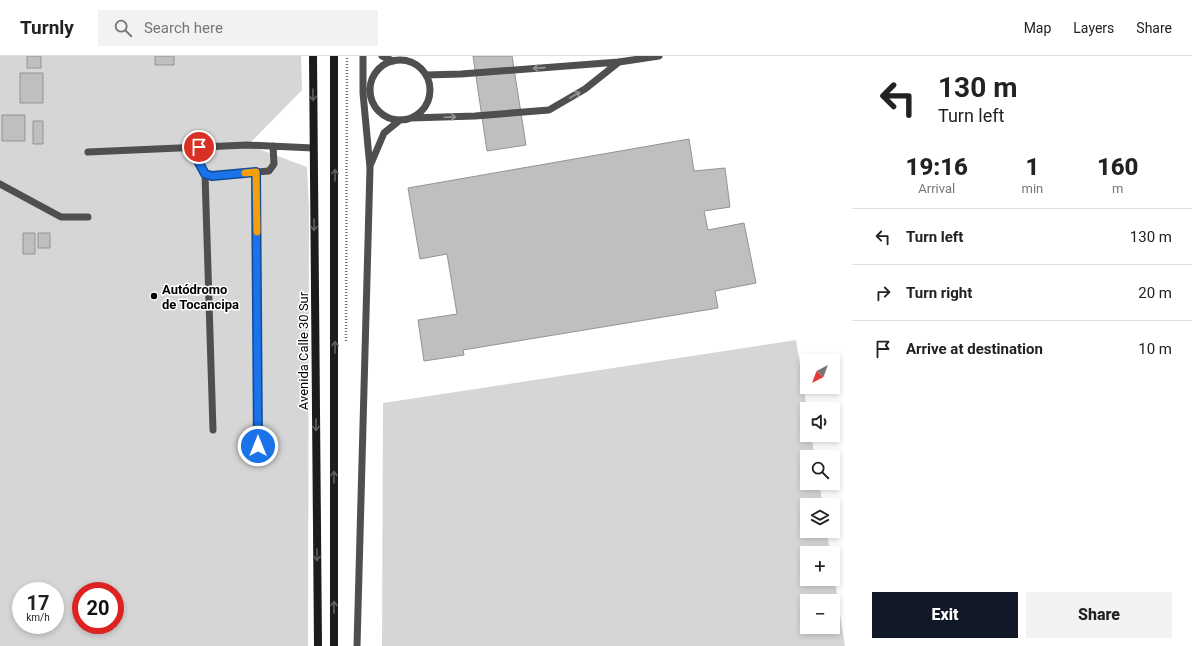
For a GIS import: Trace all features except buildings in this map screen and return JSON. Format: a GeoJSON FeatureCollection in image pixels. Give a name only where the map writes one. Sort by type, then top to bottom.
{"type":"FeatureCollection","features":[{"type":"Feature","properties":{"kind":"street","name":"Avenida Calle 30 Sur"},"geometry":{"type":"LineString","coordinates":[[313,56],[318,646]]}},
{"type":"Feature","properties":{"kind":"street"},"geometry":{"type":"LineString","coordinates":[[334,56],[334,646]]}},
{"type":"Feature","properties":{"kind":"lane"},"geometry":{"type":"LineString","coordinates":[[357,646],[370,168],[363,93],[363,56]]}},
{"type":"Feature","properties":{"kind":"lane"},"geometry":{"type":"LineString","coordinates":[[382,56],[393,61]]}},
{"type":"Feature","properties":{"kind":"lane"},"geometry":{"type":"LineString","coordinates":[[426,75],[461,74],[619,62],[660,56]]}},
{"type":"Feature","properties":{"kind":"lane"},"geometry":{"type":"LineString","coordinates":[[411,118],[420,113],[428,100],[430,85],[426,75],[420,67],[412,62],[403,60],[393,61],[384,65],[375,75],[371,88],[371,97],[381,113],[390,118],[400,120],[411,118],[474,116],[549,110],[586,89],[619,62]]}},
{"type":"Feature","properties":{"kind":"lane"},"geometry":{"type":"LineString","coordinates":[[370,168],[384,133],[400,120]]}},
{"type":"Feature","properties":{"kind":"lane"},"geometry":{"type":"LineString","coordinates":[[88,152],[247,145],[313,148]]}},
{"type":"Feature","properties":{"kind":"lane"},"geometry":{"type":"LineString","coordinates":[[205,174],[212,176],[269,171],[274,164],[273,146]]}},
{"type":"Feature","properties":{"kind":"lane"},"geometry":{"type":"LineString","coordinates":[[199,147],[198,161],[205,174],[212,430]]}},
{"type":"Feature","properties":{"kind":"lane"},"geometry":{"type":"LineString","coordinates":[[256,172],[258,446]]}},
{"type":"Feature","properties":{"kind":"lane"},"geometry":{"type":"LineString","coordinates":[[0,184],[61,217],[88,218]]}},
{"type":"Feature","properties":{"kind":"shaded area","name":"Autódromo de Tocancipa"},"geometry":{"type":"Polygon","coordinates":[[[0,56],[301,56],[302,90],[248,145],[307,167],[309,209],[308,646],[0,646],[0,56]]]}},
{"type":"Feature","properties":{"kind":"shaded area"},"geometry":{"type":"Polygon","coordinates":[[[796,340],[800,365],[800,394],[805,394],[806,402],[800,402],[800,442],[812,442],[814,450],[800,450],[800,490],[820,490],[822,498],[800,498],[800,538],[828,538],[829,546],[800,546],[800,586],[836,586],[837,594],[800,594],[800,634],[840,634],[840,614],[845,646],[382,646],[383,403],[796,340]]]}},
{"type":"Feature","properties":{"kind":"slow traffic"},"geometry":{"type":"LineString","coordinates":[[245,173],[256,172],[257,232]]}},
{"type":"Feature","properties":{"kind":"place","name":"Autódromo de Tocancipa"},"geometry":{"type":"Point","coordinates":[154,296]}},
{"type":"Feature","properties":{"kind":"route"},"geometry":{"type":"LineString","coordinates":[[199,147],[198,161],[205,174],[212,176],[256,172],[258,446]]}}]}
